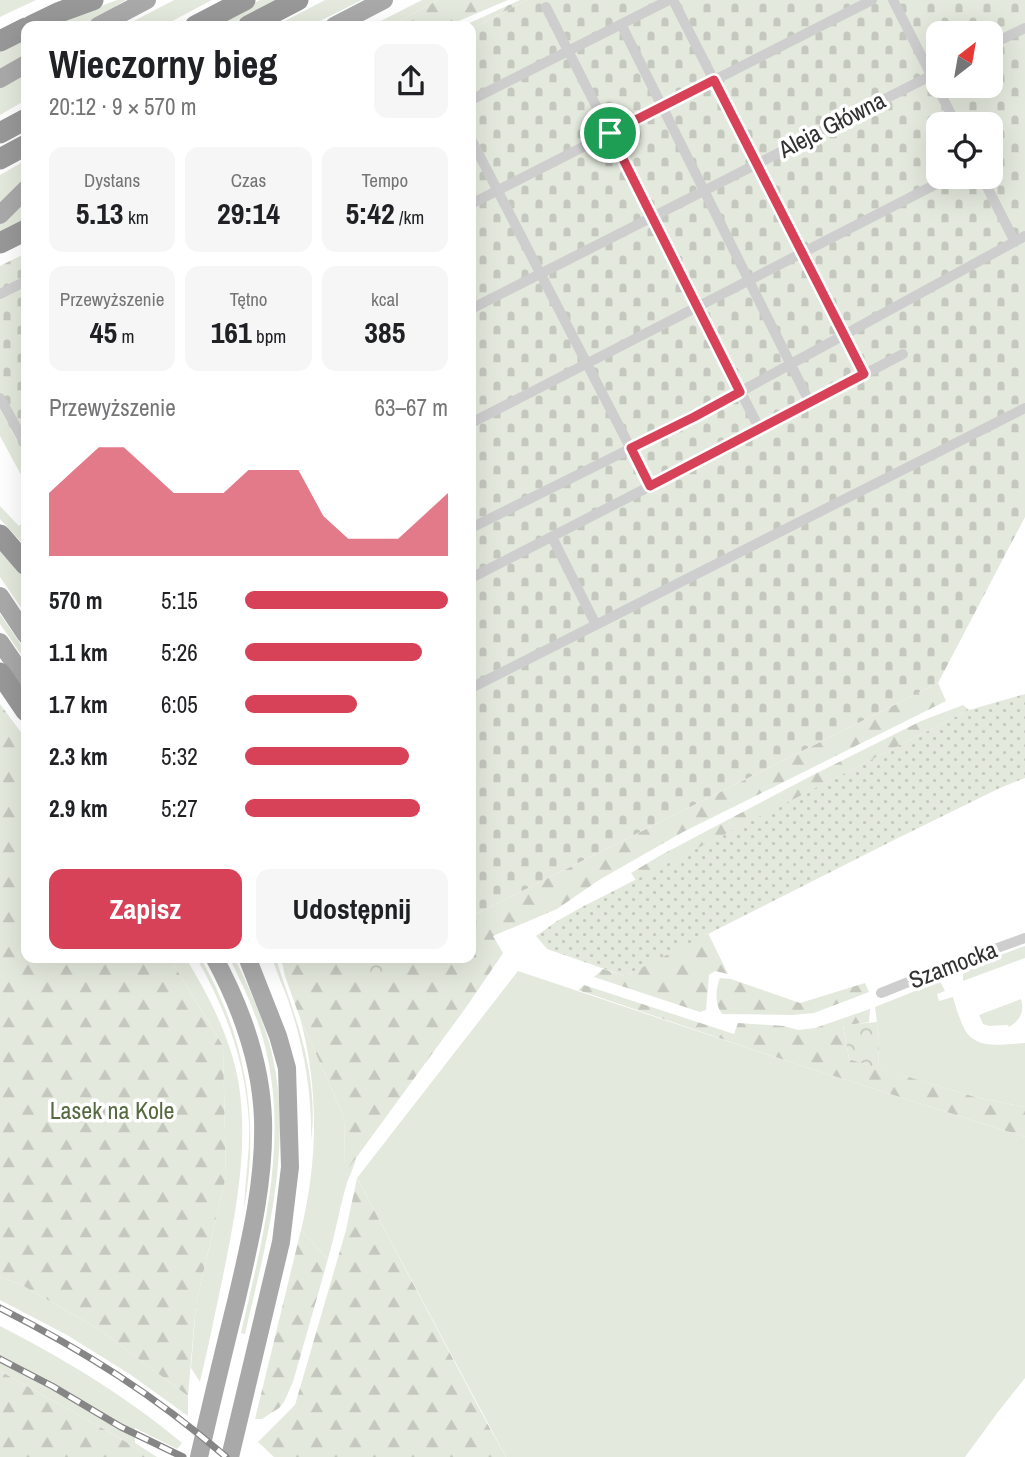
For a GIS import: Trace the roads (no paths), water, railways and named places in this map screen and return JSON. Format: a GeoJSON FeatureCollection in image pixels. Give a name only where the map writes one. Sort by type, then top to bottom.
{"type":"FeatureCollection","features":[{"type":"Feature","properties":{"kind":"highway"},"geometry":{"type":"LineString","coordinates":[[41,21],[93,0]]}},
{"type":"Feature","properties":{"kind":"highway"},"geometry":{"type":"LineString","coordinates":[[205,21],[245,0]]}},
{"type":"Feature","properties":{"kind":"highway"},"geometry":{"type":"LineString","coordinates":[[258,21],[298,0]]}},
{"type":"Feature","properties":{"kind":"highway"},"geometry":{"type":"LineString","coordinates":[[0,41],[21,30]]}},
{"type":"Feature","properties":{"kind":"highway"},"geometry":{"type":"LineString","coordinates":[[0,134],[21,122]]}},
{"type":"Feature","properties":{"kind":"highway"},"geometry":{"type":"LineString","coordinates":[[0,159],[21,148]]}},
{"type":"Feature","properties":{"kind":"highway"},"geometry":{"type":"LineString","coordinates":[[0,243],[21,232]]}},
{"type":"Feature","properties":{"kind":"highway"},"geometry":{"type":"LineString","coordinates":[[0,535],[21,559]]}},
{"type":"Feature","properties":{"kind":"highway"},"geometry":{"type":"LineString","coordinates":[[0,673],[21,704]]}},
{"type":"Feature","properties":{"kind":"main road"},"geometry":{"type":"LineString","coordinates":[[108,21],[147,0]]}},
{"type":"Feature","properties":{"kind":"main road"},"geometry":{"type":"LineString","coordinates":[[344,21],[384,0]]}},
{"type":"Feature","properties":{"kind":"main road"},"geometry":{"type":"LineString","coordinates":[[0,79],[21,67]]}},
{"type":"Feature","properties":{"kind":"main road"},"geometry":{"type":"LineString","coordinates":[[0,215],[21,193]]}},
{"type":"Feature","properties":{"kind":"main road"},"geometry":{"type":"LineString","coordinates":[[0,596],[21,628]]}},
{"type":"Feature","properties":{"kind":"main road"},"geometry":{"type":"LineString","coordinates":[[0,642],[21,673]]}},
{"type":"Feature","properties":{"kind":"main road"},"geometry":{"type":"LineString","coordinates":[[199,1457],[251,1238],[261,1175],[263,1119],[260,1089],[246,1027],[217,963]]}},
{"type":"Feature","properties":{"kind":"main road"},"geometry":{"type":"LineString","coordinates":[[230,1457],[281,1242],[290,1167],[287,1068],[278,1036],[249,963]]}},
{"type":"Feature","properties":{"kind":"street"},"geometry":{"type":"LineString","coordinates":[[476,97],[671,0],[864,374]]}},
{"type":"Feature","properties":{"kind":"street"},"geometry":{"type":"LineString","coordinates":[[476,201],[872,0]]}},
{"type":"Feature","properties":{"kind":"street"},"geometry":{"type":"LineString","coordinates":[[893,0],[926,60]]}},
{"type":"Feature","properties":{"kind":"street"},"geometry":{"type":"LineString","coordinates":[[546,8],[760,430]]}},
{"type":"Feature","properties":{"kind":"street"},"geometry":{"type":"LineString","coordinates":[[621,24],[810,403]]}},
{"type":"Feature","properties":{"kind":"street"},"geometry":{"type":"LineString","coordinates":[[1003,39],[1025,28]]}},
{"type":"Feature","properties":{"kind":"street","name":"Aleja Główna"},"geometry":{"type":"LineString","coordinates":[[476,306],[926,78]]}},
{"type":"Feature","properties":{"kind":"street"},"geometry":{"type":"LineString","coordinates":[[476,149],[650,486]]}},
{"type":"Feature","properties":{"kind":"street"},"geometry":{"type":"LineString","coordinates":[[476,420],[927,189]]}},
{"type":"Feature","properties":{"kind":"street"},"geometry":{"type":"LineString","coordinates":[[476,526],[694,417],[1020,239],[989,189]]}},
{"type":"Feature","properties":{"kind":"street"},"geometry":{"type":"LineString","coordinates":[[0,294],[21,284]]}},
{"type":"Feature","properties":{"kind":"street"},"geometry":{"type":"LineString","coordinates":[[476,575],[903,354]]}},
{"type":"Feature","properties":{"kind":"street"},"geometry":{"type":"LineString","coordinates":[[0,398],[21,432]]}},
{"type":"Feature","properties":{"kind":"street"},"geometry":{"type":"LineString","coordinates":[[476,685],[1025,408]]}},
{"type":"Feature","properties":{"kind":"street"},"geometry":{"type":"LineString","coordinates":[[552,537],[596,625]]}},
{"type":"Feature","properties":{"kind":"street","name":"Szamocka"},"geometry":{"type":"LineString","coordinates":[[881,993],[1025,938]]}},
{"type":"Feature","properties":{"kind":"railway"},"geometry":{"type":"LineString","coordinates":[[0,1308],[118,1375],[173,1414],[226,1457]]}},
{"type":"Feature","properties":{"kind":"railway"},"geometry":{"type":"LineString","coordinates":[[0,1359],[121,1427],[183,1457]]}},
{"type":"Feature","properties":{"kind":"park label","name":"Lasek na Kole"},"geometry":{"type":"Point","coordinates":[112,1111]}}]}
